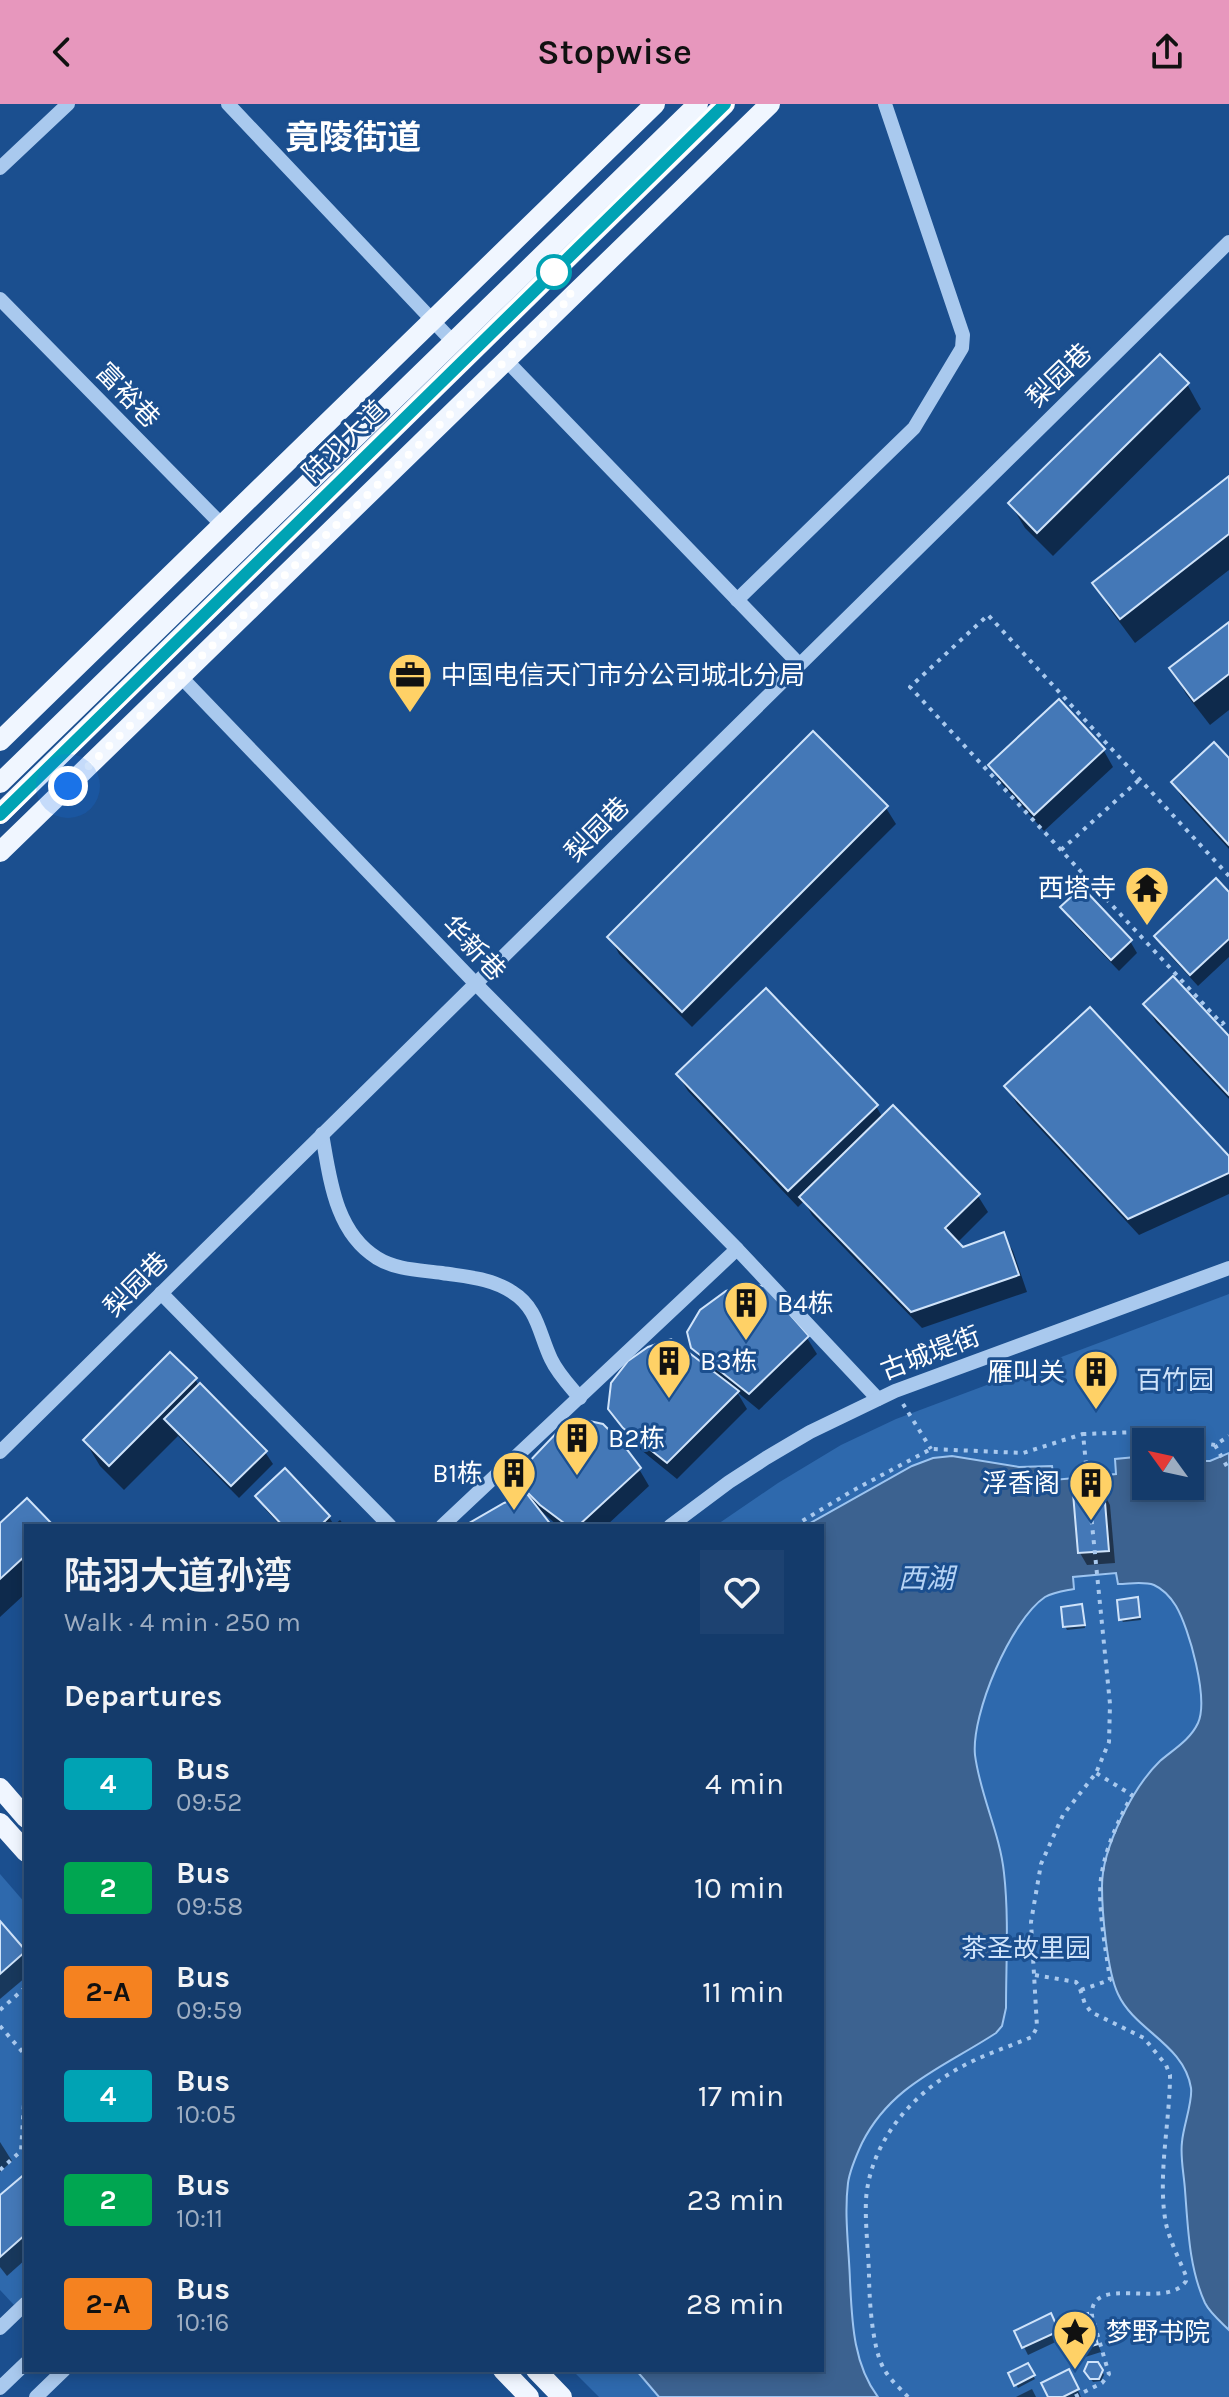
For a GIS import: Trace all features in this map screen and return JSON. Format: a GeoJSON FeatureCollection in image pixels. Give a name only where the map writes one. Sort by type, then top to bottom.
{"type":"FeatureCollection","features":[{"type":"Feature","properties":{"kind":"main road"},"geometry":{"type":"LineString","coordinates":[[0,741],[655,104]]}},
{"type":"Feature","properties":{"kind":"main road","name":"陆羽大道"},"geometry":{"type":"LineString","coordinates":[[0,783],[698,104]]}},
{"type":"Feature","properties":{"kind":"main road","name":"陆羽大道"},"geometry":{"type":"LineString","coordinates":[[0,814],[725,104]]}},
{"type":"Feature","properties":{"kind":"main road"},"geometry":{"type":"LineString","coordinates":[[0,852],[770,104]]}},
{"type":"Feature","properties":{"kind":"main road"},"geometry":{"type":"LineString","coordinates":[[0,1788],[24,1816]]}},
{"type":"Feature","properties":{"kind":"main road"},"geometry":{"type":"LineString","coordinates":[[0,1823],[24,1850]]}},
{"type":"Feature","properties":{"kind":"main road"},"geometry":{"type":"LineString","coordinates":[[505,2372],[529,2397]]}},
{"type":"Feature","properties":{"kind":"main road"},"geometry":{"type":"LineString","coordinates":[[538,2372],[562,2397]]}},
{"type":"Feature","properties":{"kind":"street"},"geometry":{"type":"LineString","coordinates":[[0,168],[68,104]]}},
{"type":"Feature","properties":{"kind":"street"},"geometry":{"type":"LineString","coordinates":[[228,104],[453,342]]}},
{"type":"Feature","properties":{"kind":"street"},"geometry":{"type":"LineString","coordinates":[[737,600],[914,428],[962,348],[963,335],[885,104]]}},
{"type":"Feature","properties":{"kind":"street","name":"梨园巷"},"geometry":{"type":"LineString","coordinates":[[0,1452],[1229,242]]}},
{"type":"Feature","properties":{"kind":"street","name":"富裕巷"},"geometry":{"type":"LineString","coordinates":[[0,299],[222,525]]}},
{"type":"Feature","properties":{"kind":"street"},"geometry":{"type":"LineString","coordinates":[[506,360],[799,664]]}},
{"type":"Feature","properties":{"kind":"street","name":"华新巷"},"geometry":{"type":"LineString","coordinates":[[181,677],[475,983],[737,1249],[878,1399]]}},
{"type":"Feature","properties":{"kind":"street"},"geometry":{"type":"LineString","coordinates":[[322,1134],[332,1189],[341,1216],[356,1240],[378,1259],[398,1267],[490,1280],[515,1293],[539,1323],[560,1376],[580,1398]]}},
{"type":"Feature","properties":{"kind":"street"},"geometry":{"type":"LineString","coordinates":[[444,1524],[737,1249]]}},
{"type":"Feature","properties":{"kind":"street","name":"古城堤街"},"geometry":{"type":"LineString","coordinates":[[673,1524],[766,1458],[810,1432],[895,1391],[1229,1268]]}},
{"type":"Feature","properties":{"kind":"street"},"geometry":{"type":"LineString","coordinates":[[161,1293],[388,1524]]}},
{"type":"Feature","properties":{"kind":"street"},"geometry":{"type":"LineString","coordinates":[[3,2318],[24,2304]]}},
{"type":"Feature","properties":{"kind":"street"},"geometry":{"type":"LineString","coordinates":[[0,2388],[24,2365]]}},
{"type":"Feature","properties":{"kind":"street"},"geometry":{"type":"LineString","coordinates":[[36,2397],[62,2372]]}},
{"type":"Feature","properties":{"kind":"path"},"geometry":{"type":"LineString","coordinates":[[1229,876],[988,615],[910,687],[1222,1024],[1229,1018]]}},
{"type":"Feature","properties":{"kind":"path"},"geometry":{"type":"LineString","coordinates":[[1061,850],[1140,779]]}},
{"type":"Feature","properties":{"kind":"path"},"geometry":{"type":"LineString","coordinates":[[895,1391],[931,1449]]}},
{"type":"Feature","properties":{"kind":"path"},"geometry":{"type":"LineString","coordinates":[[797,1524],[931,1449],[1023,1453],[1083,1434],[1137,1432],[1215,1445],[1229,1436]]}},
{"type":"Feature","properties":{"kind":"path"},"geometry":{"type":"LineString","coordinates":[[908,2397],[887,2375],[877,2352],[869,2289],[866,2207],[873,2166],[889,2133],[916,2100],[966,2064],[1027,2039],[1035,2032],[1031,1922],[1041,1864],[1063,1815],[1096,1773],[1109,1742],[1110,1704],[1083,1434]]}},
{"type":"Feature","properties":{"kind":"path"},"geometry":{"type":"LineString","coordinates":[[1215,1445],[1229,1470]]}},
{"type":"Feature","properties":{"kind":"path"},"geometry":{"type":"LineString","coordinates":[[1081,1990],[1110,1980],[1103,1925],[1102,1872],[1114,1829],[1132,1795],[1096,1773]]}},
{"type":"Feature","properties":{"kind":"path"},"geometry":{"type":"LineString","coordinates":[[1035,1975],[1073,1980],[1091,2012],[1144,2038],[1169,2070],[1170,2079],[1164,2147],[1165,2214],[1186,2279],[1182,2287],[1154,2295],[1119,2292],[1096,2302],[1092,2316],[1109,2374],[1102,2383],[1074,2397]]}},
{"type":"Feature","properties":{"kind":"path"},"geometry":{"type":"LineString","coordinates":[[0,2010],[24,1989]]}},
{"type":"Feature","properties":{"kind":"path"},"geometry":{"type":"LineString","coordinates":[[0,2026],[24,2054]]}},
{"type":"Feature","properties":{"kind":"path"},"geometry":{"type":"LineString","coordinates":[[0,2170],[21,2151],[24,2103]]}},
{"type":"Feature","properties":{"kind":"green space","name":"茶圣故里园"},"geometry":{"type":"Polygon","coordinates":[[[1229,1294],[1229,2397],[599,2397],[574,2372],[824,2372],[824,1524],[718,1524],[841,1445],[896,1419],[1229,1294]]]}},
{"type":"Feature","properties":{"kind":"green space"},"geometry":{"type":"Polygon","coordinates":[[[0,1874],[24,1902],[24,2295],[14,2305],[0,2290],[0,1874]]]}},
{"type":"Feature","properties":{"kind":"water","name":"西湖"},"geometry":{"type":"Polygon","coordinates":[[[1229,1453],[1229,2330],[1205,2303],[1190,2248],[1182,2160],[1183,2136],[1191,2100],[1187,2073],[1169,2049],[1126,2007],[1118,1994],[1108,1957],[1102,1897],[1107,1854],[1130,1802],[1150,1772],[1186,1739],[1198,1723],[1201,1698],[1196,1664],[1181,1616],[1161,1589],[1145,1583],[1118,1584],[1116,1573],[1073,1577],[1074,1589],[1045,1597],[1019,1626],[986,1693],[975,1737],[981,1785],[1004,1873],[1007,1958],[1006,2008],[1002,2026],[996,2033],[920,2079],[888,2106],[862,2143],[849,2178],[847,2220],[853,2327],[863,2371],[878,2397],[659,2397],[638,2372],[824,2372],[824,1524],[809,1524],[912,1466],[933,1458],[952,1456],[1019,1467],[1052,1466],[1054,1480],[1116,1474],[1115,1459],[1132,1457],[1132,1500],[1204,1500],[1204,1461],[1229,1453]]]}},
{"type":"Feature","properties":{"kind":"building"},"geometry":{"type":"Polygon","coordinates":[[[1160,354],[1189,383],[1037,533],[1008,503],[1160,354]]]}},
{"type":"Feature","properties":{"kind":"building"},"geometry":{"type":"Polygon","coordinates":[[[1229,476],[1229,534],[1120,619],[1092,583],[1229,476]]]}},
{"type":"Feature","properties":{"kind":"building"},"geometry":{"type":"Polygon","coordinates":[[[1229,622],[1229,674],[1194,701],[1169,668],[1229,622]]]}},
{"type":"Feature","properties":{"kind":"building"},"geometry":{"type":"Polygon","coordinates":[[[1059,699],[1105,749],[1034,815],[988,765],[1059,699]]]}},
{"type":"Feature","properties":{"kind":"building"},"geometry":{"type":"Polygon","coordinates":[[[813,731],[888,806],[682,1012],[607,937],[813,731]]]}},
{"type":"Feature","properties":{"kind":"building"},"geometry":{"type":"Polygon","coordinates":[[[1214,742],[1229,758],[1229,845],[1171,782],[1214,742]]]}},
{"type":"Feature","properties":{"kind":"building"},"geometry":{"type":"Polygon","coordinates":[[[1216,878],[1229,892],[1229,939],[1190,975],[1154,936],[1216,878]]]}},
{"type":"Feature","properties":{"kind":"building"},"geometry":{"type":"Polygon","coordinates":[[[1082,887],[1132,940],[1111,960],[1060,907],[1082,887]]]}},
{"type":"Feature","properties":{"kind":"building"},"geometry":{"type":"Polygon","coordinates":[[[1173,976],[1229,1036],[1229,1095],[1143,1004],[1173,976]]]}},
{"type":"Feature","properties":{"kind":"building"},"geometry":{"type":"Polygon","coordinates":[[[766,988],[878,1105],[788,1191],[676,1074],[766,988]]]}},
{"type":"Feature","properties":{"kind":"building"},"geometry":{"type":"Polygon","coordinates":[[[1090,1007],[1229,1156],[1229,1173],[1128,1219],[1004,1086],[1090,1007]]]}},
{"type":"Feature","properties":{"kind":"building"},"geometry":{"type":"Polygon","coordinates":[[[893,1105],[980,1194],[945,1228],[963,1247],[1004,1232],[1019,1275],[911,1312],[799,1197],[893,1105]]]}},
{"type":"Feature","properties":{"kind":"building","name":"B4栋"},"geometry":{"type":"Polygon","coordinates":[[[747,1285],[765,1286],[809,1336],[749,1394],[691,1348],[687,1332],[700,1310],[726,1291],[747,1285]]]}},
{"type":"Feature","properties":{"kind":"building","name":"B3栋"},"geometry":{"type":"Polygon","coordinates":[[[671,1339],[739,1391],[667,1463],[623,1428],[608,1409],[611,1383],[628,1361],[648,1347],[671,1339]]]}},
{"type":"Feature","properties":{"kind":"building"},"geometry":{"type":"Polygon","coordinates":[[[170,1352],[197,1378],[109,1466],[83,1440],[170,1352]]]}},
{"type":"Feature","properties":{"kind":"building"},"geometry":{"type":"Polygon","coordinates":[[[200,1383],[267,1451],[231,1486],[164,1419],[200,1383]]]}},
{"type":"Feature","properties":{"kind":"building","name":"B2栋"},"geometry":{"type":"Polygon","coordinates":[[[580,1419],[603,1424],[641,1468],[580,1524],[565,1524],[522,1487],[525,1466],[562,1427],[580,1419]]]}},
{"type":"Feature","properties":{"kind":"building"},"geometry":{"type":"Polygon","coordinates":[[[285,1468],[330,1516],[322,1524],[281,1524],[255,1496],[285,1468]]]}},
{"type":"Feature","properties":{"kind":"building","name":"浮香阁"},"geometry":{"type":"Polygon","coordinates":[[[1104,1490],[1109,1551],[1078,1553],[1073,1493],[1104,1490]]]}},
{"type":"Feature","properties":{"kind":"building","name":"B1栋"},"geometry":{"type":"Polygon","coordinates":[[[527,1494],[550,1524],[467,1524],[527,1494]]]}},
{"type":"Feature","properties":{"kind":"building"},"geometry":{"type":"Polygon","coordinates":[[[27,1498],[52,1524],[24,1524],[24,1557],[0,1579],[0,1523],[27,1498]]]}},
{"type":"Feature","properties":{"kind":"building"},"geometry":{"type":"Polygon","coordinates":[[[1138,1597],[1140,1617],[1119,1620],[1117,1600],[1138,1597]]]}},
{"type":"Feature","properties":{"kind":"building"},"geometry":{"type":"Polygon","coordinates":[[[1082,1604],[1085,1625],[1063,1627],[1061,1607],[1082,1604]]]}},
{"type":"Feature","properties":{"kind":"building"},"geometry":{"type":"Polygon","coordinates":[[[0,1921],[24,1949],[24,1953],[0,1974],[0,1921]]]}},
{"type":"Feature","properties":{"kind":"building"},"geometry":{"type":"Polygon","coordinates":[[[24,2175],[24,2236],[0,2257],[0,2195],[24,2175]]]}},
{"type":"Feature","properties":{"kind":"building"},"geometry":{"type":"Polygon","coordinates":[[[1051,2313],[1059,2331],[1022,2348],[1014,2331],[1051,2313]]]}},
{"type":"Feature","properties":{"kind":"building"},"geometry":{"type":"Polygon","coordinates":[[[1088,2313],[1098,2344],[1075,2351],[1066,2321],[1088,2313]]]}},
{"type":"Feature","properties":{"kind":"building"},"geometry":{"type":"Polygon","coordinates":[[[1088,2362],[1098,2362],[1103,2370],[1099,2379],[1090,2379],[1084,2371],[1088,2362]]]}},
{"type":"Feature","properties":{"kind":"building"},"geometry":{"type":"Polygon","coordinates":[[[1028,2363],[1035,2375],[1014,2386],[1008,2373],[1028,2363]]]}},
{"type":"Feature","properties":{"kind":"building"},"geometry":{"type":"Polygon","coordinates":[[[1069,2369],[1079,2389],[1063,2397],[1048,2397],[1041,2383],[1069,2369]]]}},
{"type":"Feature","properties":{"kind":"bus line","name":"4"},"geometry":{"type":"LineString","coordinates":[[0,815],[725,104]]}},
{"type":"Feature","properties":{"kind":"place","name":"中国电信天门市分公司城北分局"},"geometry":{"type":"Point","coordinates":[410,714]}},
{"type":"Feature","properties":{"kind":"place","name":"西塔寺"},"geometry":{"type":"Point","coordinates":[1147,927]}},
{"type":"Feature","properties":{"kind":"place","name":"B4栋"},"geometry":{"type":"Point","coordinates":[746,1342]}},
{"type":"Feature","properties":{"kind":"place","name":"B3栋"},"geometry":{"type":"Point","coordinates":[669,1400]}},
{"type":"Feature","properties":{"kind":"place","name":"雁叫关"},"geometry":{"type":"Point","coordinates":[1096,1411]}},
{"type":"Feature","properties":{"kind":"place","name":"B2栋"},"geometry":{"type":"Point","coordinates":[577,1477]}},
{"type":"Feature","properties":{"kind":"place","name":"B1栋"},"geometry":{"type":"Point","coordinates":[514,1512]}},
{"type":"Feature","properties":{"kind":"place","name":"浮香阁"},"geometry":{"type":"Point","coordinates":[1091,1522]}},
{"type":"Feature","properties":{"kind":"place","name":"梦野书院"},"geometry":{"type":"Point","coordinates":[1075,2371]}},
{"type":"Feature","properties":{"kind":"district","name":"竟陵街道"},"geometry":{"type":"Point","coordinates":[353,137]}},
{"type":"Feature","properties":{"kind":"route"},"geometry":{"type":"LineString","coordinates":[[68,786],[572,296],[554,272]]}},
{"type":"Feature","properties":{"kind":"park label","name":"百竹园"},"geometry":{"type":"Point","coordinates":[1175,1380]}}]}
